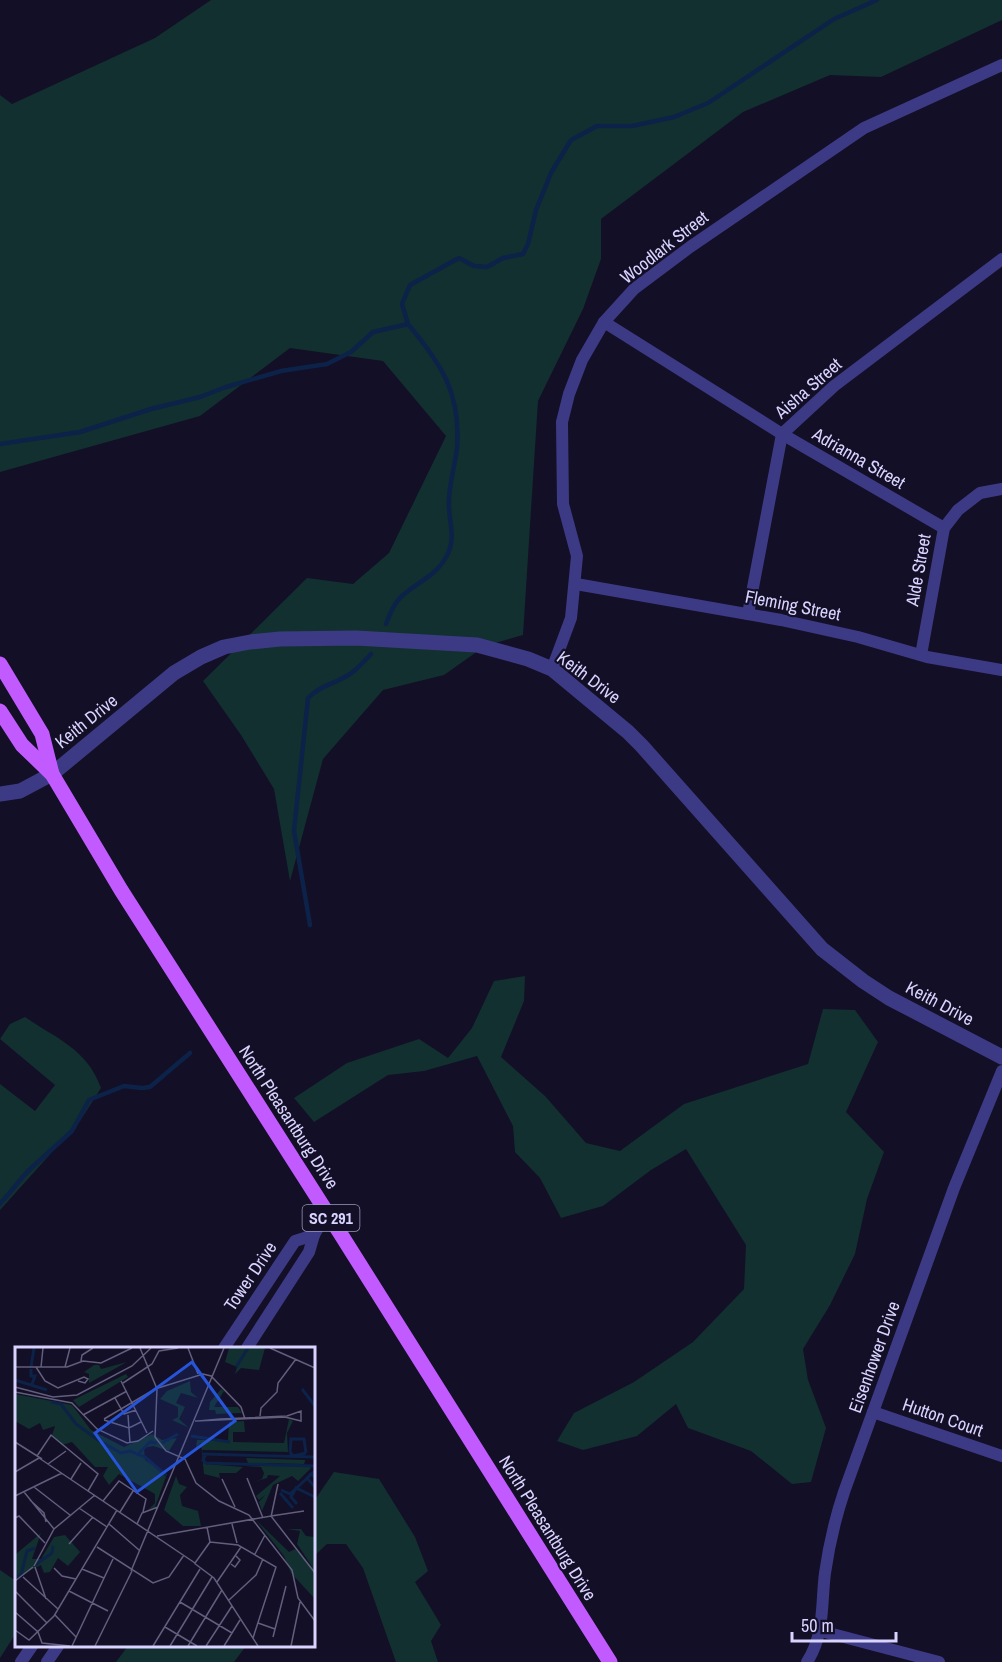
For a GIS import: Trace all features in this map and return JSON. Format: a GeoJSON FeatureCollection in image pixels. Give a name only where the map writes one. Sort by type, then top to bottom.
{"type":"FeatureCollection","features":[{"type":"Feature","properties":{"kind":"main road","name":"North Pleasantburg Drive"},"geometry":{"type":"LineString","coordinates":[[0,664],[42,735],[52,774]]}},
{"type":"Feature","properties":{"kind":"main road","name":"North Pleasantburg Drive"},"geometry":{"type":"LineString","coordinates":[[0,711],[22,745],[52,774],[121,890],[610,1662]]}},
{"type":"Feature","properties":{"kind":"street","name":"Woodlark Street"},"geometry":{"type":"LineString","coordinates":[[552,669],[571,618],[576,585],[577,556],[563,504],[562,422],[569,394],[582,360],[604,322],[634,290],[690,247],[864,128],[1002,65]]}},
{"type":"Feature","properties":{"kind":"street","name":"Aisha Street"},"geometry":{"type":"LineString","coordinates":[[748,614],[782,434],[834,386],[1002,258]]}},
{"type":"Feature","properties":{"kind":"street","name":"Adrianna Street"},"geometry":{"type":"LineString","coordinates":[[604,322],[782,434],[944,528]]}},
{"type":"Feature","properties":{"kind":"street","name":"Alde Street"},"geometry":{"type":"LineString","coordinates":[[921,655],[944,528],[958,510],[980,493],[1002,489]]}},
{"type":"Feature","properties":{"kind":"street","name":"Fleming Street"},"geometry":{"type":"LineString","coordinates":[[576,585],[748,614],[858,637],[921,655],[1002,670]]}},
{"type":"Feature","properties":{"kind":"street","name":"Keith Drive"},"geometry":{"type":"LineString","coordinates":[[0,794],[20,790],[52,774],[174,673],[224,647],[280,639],[356,638],[477,645],[528,659],[552,669],[642,746],[822,949],[889,998],[1002,1057]]}},
{"type":"Feature","properties":{"kind":"street","name":"Eisenhower Drive"},"geometry":{"type":"LineString","coordinates":[[807,1662],[821,1631],[825,1572],[833,1526],[954,1188],[1002,1071]]}},
{"type":"Feature","properties":{"kind":"street","name":"Tower Drive"},"geometry":{"type":"LineString","coordinates":[[248,1347],[309,1252],[314,1234],[327,1212]]}},
{"type":"Feature","properties":{"kind":"street","name":"Tower Drive"},"geometry":{"type":"LineString","coordinates":[[225,1347],[295,1240],[314,1234]]}},
{"type":"Feature","properties":{"kind":"street","name":"Hutton Court"},"geometry":{"type":"LineString","coordinates":[[873,1412],[1002,1456]]}},
{"type":"Feature","properties":{"kind":"street"},"geometry":{"type":"LineString","coordinates":[[821,1631],[939,1662]]}},
{"type":"Feature","properties":{"kind":"street"},"geometry":{"type":"LineString","coordinates":[[21,1662],[31,1647]]}},
{"type":"Feature","properties":{"kind":"street"},"geometry":{"type":"LineString","coordinates":[[48,1662],[57,1647]]}},
{"type":"Feature","properties":{"kind":"green space"},"geometry":{"type":"Polygon","coordinates":[[[211,0],[1002,0],[1002,20],[881,77],[830,75],[743,112],[601,219],[601,259],[583,309],[538,401],[523,635],[485,646],[444,675],[383,690],[323,759],[290,881],[274,789],[241,735],[203,681],[307,578],[353,584],[389,553],[446,436],[383,361],[290,348],[200,416],[0,472],[0,95],[12,104],[155,38],[211,0]]]}},
{"type":"Feature","properties":{"kind":"green space"},"geometry":{"type":"Polygon","coordinates":[[[525,976],[524,1001],[501,1057],[545,1096],[586,1143],[620,1151],[684,1104],[808,1064],[823,1009],[855,1010],[878,1042],[846,1112],[884,1152],[867,1199],[855,1254],[830,1305],[803,1349],[808,1380],[826,1428],[811,1482],[792,1484],[751,1451],[688,1428],[676,1404],[637,1436],[583,1450],[557,1441],[574,1413],[634,1382],[693,1342],[744,1289],[746,1245],[686,1149],[651,1170],[603,1206],[561,1218],[540,1178],[515,1152],[513,1126],[477,1056],[424,1071],[388,1075],[314,1122],[294,1098],[347,1063],[419,1039],[448,1058],[472,1028],[494,981],[525,976]]]}},
{"type":"Feature","properties":{"kind":"green space"},"geometry":{"type":"Polygon","coordinates":[[[25,1017],[79,1054],[88,1064],[101,1088],[80,1121],[0,1210],[0,1084],[35,1111],[55,1085],[0,1039],[10,1024],[25,1017]]]}},
{"type":"Feature","properties":{"kind":"green space"},"geometry":{"type":"Polygon","coordinates":[[[334,1472],[379,1479],[415,1537],[428,1571],[415,1582],[441,1625],[431,1641],[438,1662],[396,1662],[363,1568],[346,1544],[327,1544],[315,1555],[315,1500],[334,1472]]]}},
{"type":"Feature","properties":{"kind":"green space"},"geometry":{"type":"Polygon","coordinates":[[[0,1570],[15,1580],[15,1635],[0,1658],[0,1570]]]}},
{"type":"Feature","properties":{"kind":"green space"},"geometry":{"type":"Polygon","coordinates":[[[127,1647],[245,1647],[234,1662],[116,1662],[127,1647]]]}},
{"type":"Feature","properties":{"kind":"waterway"},"geometry":{"type":"LineString","coordinates":[[0,444],[80,432],[281,371],[327,364],[351,352],[373,332],[408,324],[402,304],[410,285],[459,258],[474,266],[487,267],[503,258],[523,254],[528,244],[536,210],[551,173],[571,140],[597,126],[632,126],[674,117],[708,103],[834,19],[877,0]]}},
{"type":"Feature","properties":{"kind":"waterway"},"geometry":{"type":"LineString","coordinates":[[386,624],[399,599],[442,564],[449,550],[452,535],[449,498],[457,448],[456,411],[440,367],[408,324]]}},
{"type":"Feature","properties":{"kind":"waterway"},"geometry":{"type":"LineString","coordinates":[[310,925],[294,831],[308,698],[313,693],[349,675],[371,654]]}},
{"type":"Feature","properties":{"kind":"waterway"},"geometry":{"type":"LineString","coordinates":[[0,1204],[27,1172],[72,1131],[89,1100],[124,1086],[150,1087],[190,1053]]}}]}
